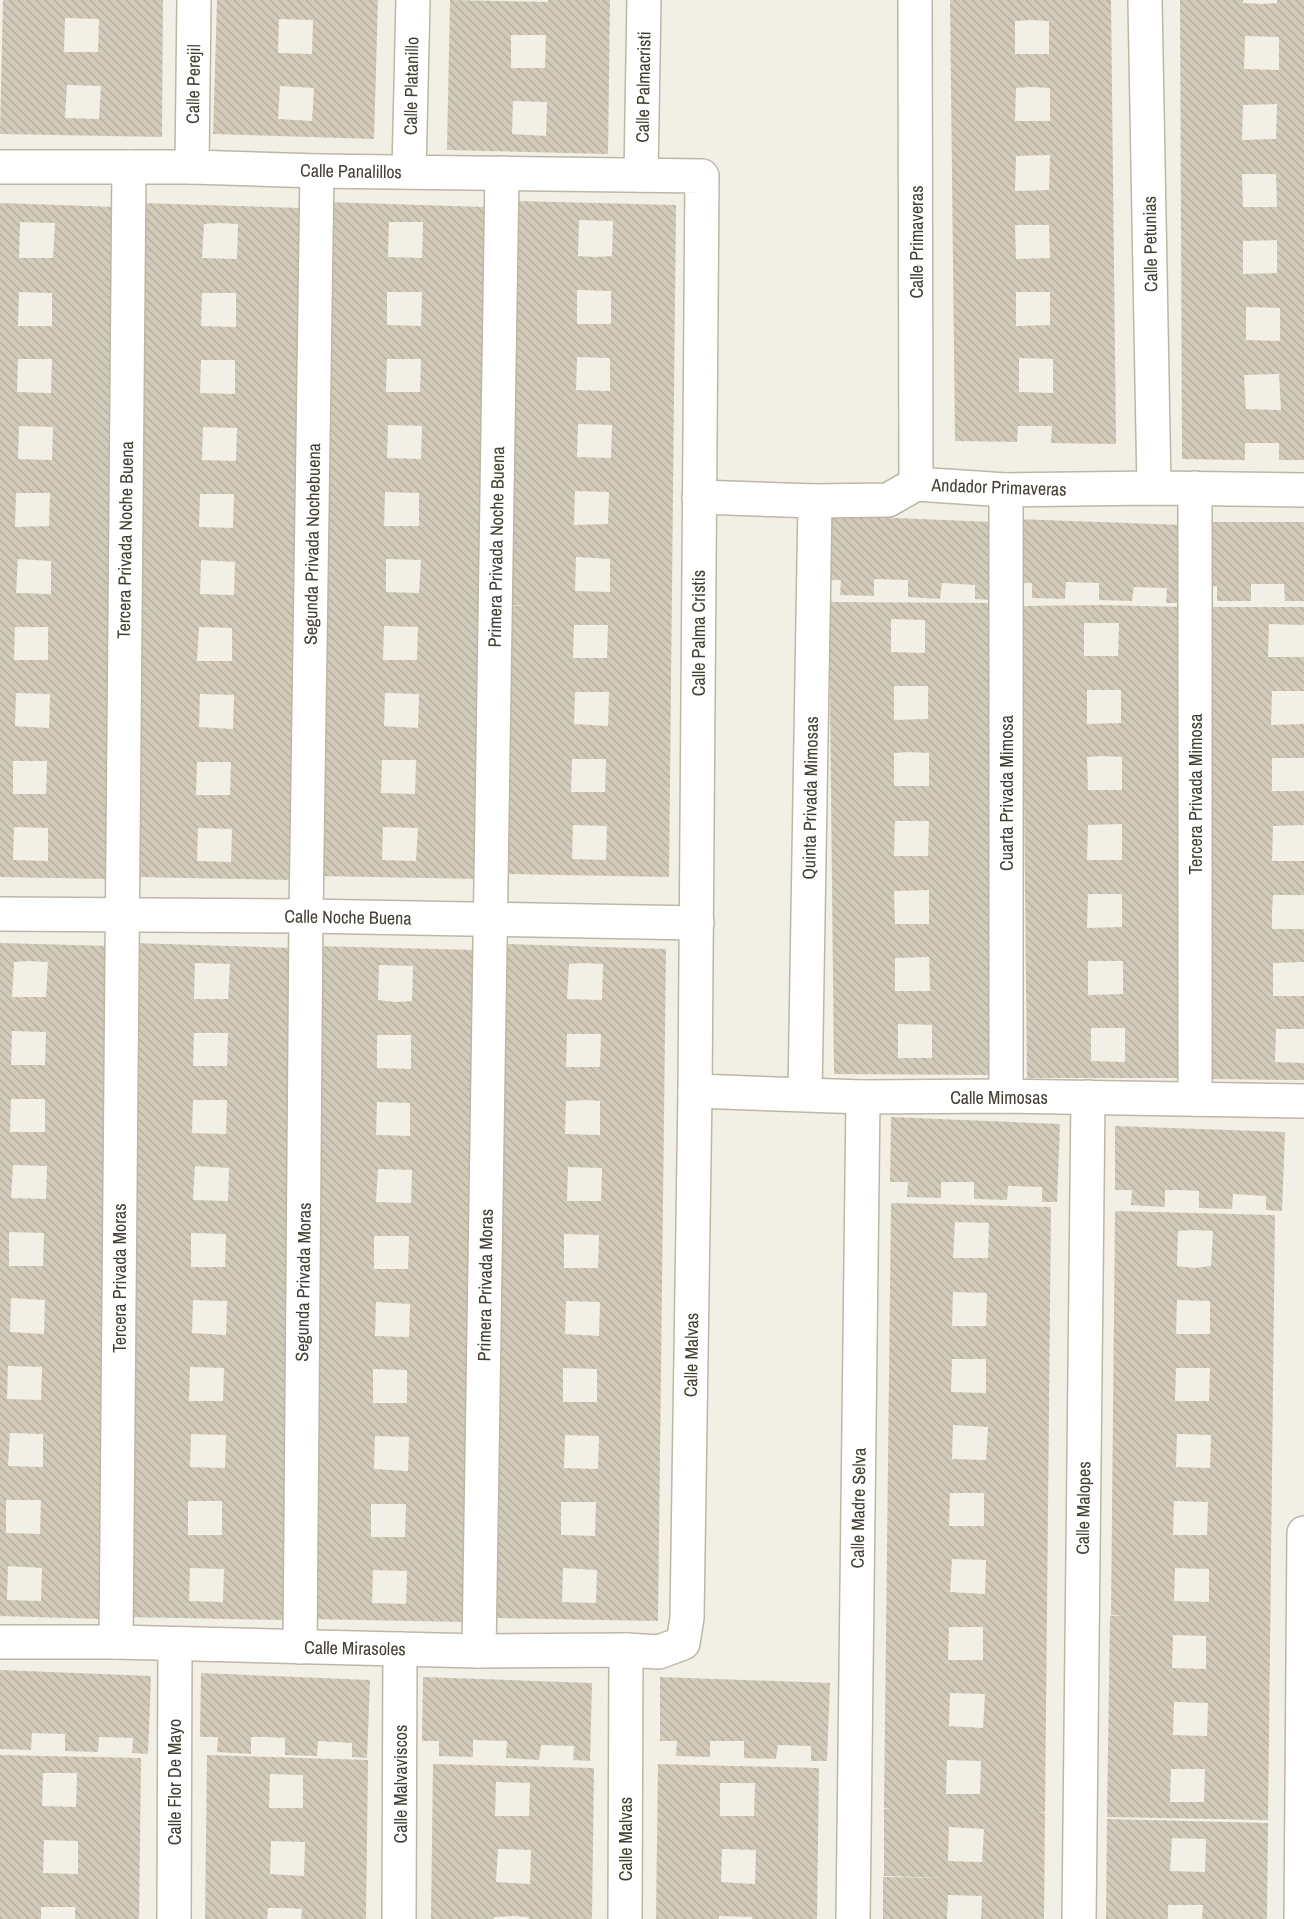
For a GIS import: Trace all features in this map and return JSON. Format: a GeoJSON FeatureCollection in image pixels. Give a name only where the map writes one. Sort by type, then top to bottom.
{"type":"FeatureCollection","features":[{"type":"Feature","properties":{"kind":"street","name":"Calle Perejil"},"geometry":{"type":"LineString","coordinates":[[192,167],[194,0]]}},
{"type":"Feature","properties":{"kind":"street","name":"Calle Platanillo"},"geometry":{"type":"LineString","coordinates":[[409,172],[413,0]]}},
{"type":"Feature","properties":{"kind":"street","name":"Calle Palmacristi"},"geometry":{"type":"LineString","coordinates":[[641,175],[644,0]]}},
{"type":"Feature","properties":{"kind":"street","name":"Calle Primaveras"},"geometry":{"type":"LineString","coordinates":[[915,0],[916,484]]}},
{"type":"Feature","properties":{"kind":"street","name":"Calle Petunias"},"geometry":{"type":"LineString","coordinates":[[1145,0],[1154,488]]}},
{"type":"Feature","properties":{"kind":"street","name":"Calle Panalillos"},"geometry":{"type":"LineString","coordinates":[[0,167],[192,167],[702,176]]}},
{"type":"Feature","properties":{"kind":"street","name":"Tercera Privada Noche Buena"},"geometry":{"type":"LineString","coordinates":[[121,914],[129,167]]}},
{"type":"Feature","properties":{"kind":"street","name":"Segunda Privada Nochebuena"},"geometry":{"type":"LineString","coordinates":[[306,916],[317,171]]}},
{"type":"Feature","properties":{"kind":"street","name":"Primera Privada Noche Buena"},"geometry":{"type":"LineString","coordinates":[[491,920],[502,174]]}},
{"type":"Feature","properties":{"kind":"street","name":"Calle Palma Cristis"},"geometry":{"type":"LineString","coordinates":[[695,1091],[702,176]]}},
{"type":"Feature","properties":{"kind":"street","name":"Andador Primaveras"},"geometry":{"type":"LineString","coordinates":[[699,497],[815,501],[888,500],[916,484],[1006,490],[1154,488],[1304,490]]}},
{"type":"Feature","properties":{"kind":"street","name":"Tercera Privada Mimosa"},"geometry":{"type":"LineString","coordinates":[[1195,488],[1195,1099]]}},
{"type":"Feature","properties":{"kind":"street","name":"Cuarta Privada Mimosa"},"geometry":{"type":"LineString","coordinates":[[1006,490],[1006,1096]]}},
{"type":"Feature","properties":{"kind":"street","name":"Quinta Privada Mimosas"},"geometry":{"type":"LineString","coordinates":[[805,1094],[815,501]]}},
{"type":"Feature","properties":{"kind":"street","name":"Calle Noche Buena"},"geometry":{"type":"LineString","coordinates":[[0,914],[306,916],[697,923]]}},
{"type":"Feature","properties":{"kind":"street","name":"Tercera Privada Moras"},"geometry":{"type":"LineString","coordinates":[[116,1642],[121,914]]}},
{"type":"Feature","properties":{"kind":"street","name":"Segunda Privada Moras"},"geometry":{"type":"LineString","coordinates":[[300,1647],[306,916]]}},
{"type":"Feature","properties":{"kind":"street","name":"Primera Privada Moras"},"geometry":{"type":"LineString","coordinates":[[479,1651],[491,920]]}},
{"type":"Feature","properties":{"kind":"street","name":"Calle Mimosas"},"geometry":{"type":"LineString","coordinates":[[695,1091],[863,1097],[1006,1096],[1304,1101]]}},
{"type":"Feature","properties":{"kind":"street","name":"Calle Malvas"},"geometry":{"type":"LineString","coordinates":[[687,1618],[695,1091]]}},
{"type":"Feature","properties":{"kind":"street","name":"Calle Madre Selva"},"geometry":{"type":"LineString","coordinates":[[853,1919],[863,1097]]}},
{"type":"Feature","properties":{"kind":"street","name":"Calle Malopes"},"geometry":{"type":"LineString","coordinates":[[1079,1919],[1088,1097]]}},
{"type":"Feature","properties":{"kind":"street"},"geometry":{"type":"LineString","coordinates":[[1301,1919],[1304,1533]]}},
{"type":"Feature","properties":{"kind":"street","name":"Calle Mirasoles"},"geometry":{"type":"LineString","coordinates":[[0,1642],[658,1652],[683,1643],[687,1618]]}},
{"type":"Feature","properties":{"kind":"street","name":"Calle Flor De Mayo"},"geometry":{"type":"LineString","coordinates":[[174,1919],[175,1644]]}},
{"type":"Feature","properties":{"kind":"street","name":"Calle Malvaviscos"},"geometry":{"type":"LineString","coordinates":[[399,1919],[400,1649]]}},
{"type":"Feature","properties":{"kind":"street","name":"Calle Malvas"},"geometry":{"type":"LineString","coordinates":[[625,1919],[626,1650]]}},
{"type":"Feature","properties":{"kind":"building"},"geometry":{"type":"Polygon","coordinates":[[[3,0],[163,0],[162,137],[0,134],[3,0]],[[65,18],[64,52],[98,52],[99,19],[65,18]],[[67,85],[65,118],[99,119],[101,86],[67,85]]]}},
{"type":"Feature","properties":{"kind":"building"},"geometry":{"type":"Polygon","coordinates":[[[217,0],[378,0],[374,139],[213,134],[217,0]],[[279,19],[278,53],[312,54],[313,20],[279,19]],[[280,86],[278,119],[312,121],[314,88],[280,86]]]}},
{"type":"Feature","properties":{"kind":"building"},"geometry":{"type":"Polygon","coordinates":[[[450,0],[548,2],[548,0],[610,0],[608,154],[447,150],[450,0]],[[511,35],[511,68],[545,68],[546,35],[511,35]],[[513,101],[512,134],[546,136],[547,102],[513,101]]]}},
{"type":"Feature","properties":{"kind":"building"},"geometry":{"type":"Polygon","coordinates":[[[950,0],[1111,0],[1116,444],[1051,443],[1052,426],[1018,426],[1017,442],[955,441],[950,0]],[[1015,21],[1015,54],[1049,54],[1049,21],[1015,21]],[[1016,88],[1015,121],[1050,121],[1050,88],[1016,88]],[[1050,155],[1016,156],[1015,191],[1049,190],[1050,155]],[[1015,225],[1016,259],[1050,258],[1049,225],[1015,225]],[[1016,292],[1016,326],[1050,325],[1050,292],[1016,292]],[[1019,358],[1019,392],[1053,393],[1053,359],[1019,358]]]}},
{"type":"Feature","properties":{"kind":"building"},"geometry":{"type":"Polygon","coordinates":[[[1180,0],[1243,0],[1243,3],[1262,4],[1277,3],[1277,0],[1304,0],[1304,460],[1279,460],[1279,443],[1245,443],[1245,460],[1182,459],[1180,0]],[[1245,36],[1244,69],[1279,70],[1279,37],[1245,36]],[[1277,104],[1243,105],[1242,140],[1276,139],[1277,104]],[[1242,174],[1243,207],[1277,207],[1276,174],[1242,174]],[[1277,240],[1243,241],[1243,274],[1277,273],[1277,240]],[[1246,307],[1246,340],[1280,341],[1280,308],[1246,307]],[[1279,374],[1244,375],[1246,409],[1281,410],[1279,374]]]}},
{"type":"Feature","properties":{"kind":"building"},"geometry":{"type":"Polygon","coordinates":[[[516,201],[676,205],[669,877],[508,874],[511,606],[525,606],[511,605],[516,201]],[[579,220],[578,256],[612,256],[613,221],[579,220]],[[577,290],[577,324],[611,324],[611,291],[577,290]],[[577,357],[576,390],[610,391],[610,358],[577,357]],[[578,424],[577,457],[611,458],[612,425],[578,424]],[[575,491],[574,525],[608,524],[609,492],[575,491]],[[576,557],[575,591],[610,592],[610,559],[576,557]],[[574,625],[573,658],[607,658],[608,625],[574,625]],[[575,692],[574,724],[608,726],[609,692],[575,692]],[[572,759],[571,792],[605,792],[606,759],[572,759]],[[573,825],[572,859],[606,860],[607,826],[573,825]]]}},
{"type":"Feature","properties":{"kind":"building"},"geometry":{"type":"Polygon","coordinates":[[[325,202],[486,207],[479,879],[318,876],[325,202]],[[389,222],[388,257],[422,258],[423,222],[389,222]],[[387,292],[387,325],[421,326],[422,292],[387,292]],[[387,359],[386,392],[420,392],[421,359],[387,359]],[[388,425],[387,458],[421,459],[422,426],[388,425]],[[385,492],[384,526],[419,526],[419,493],[385,492]],[[386,559],[386,592],[419,593],[421,560],[386,559]],[[384,626],[383,660],[417,660],[418,627],[384,626]],[[385,693],[384,726],[418,728],[419,694],[385,693]],[[382,760],[381,793],[415,794],[416,760],[382,760]],[[383,827],[382,860],[416,861],[418,828],[383,827]]]}},
{"type":"Feature","properties":{"kind":"building"},"geometry":{"type":"Polygon","coordinates":[[[0,203],[117,207],[109,879],[0,877],[0,203]],[[20,222],[19,258],[53,258],[55,223],[20,222]],[[19,292],[18,326],[52,326],[52,293],[19,292]],[[18,359],[17,392],[51,393],[52,359],[18,359]],[[19,426],[18,459],[52,460],[53,427],[19,426]],[[16,493],[15,527],[49,526],[50,493],[16,493]],[[18,559],[16,593],[51,594],[51,561],[18,559]],[[15,627],[14,660],[48,660],[48,627],[15,627]],[[16,693],[15,726],[49,728],[50,694],[16,693]],[[13,761],[13,794],[46,794],[47,761],[13,761]],[[14,827],[13,860],[48,861],[48,828],[14,827]]]}},
{"type":"Feature","properties":{"kind":"building"},"geometry":{"type":"Polygon","coordinates":[[[140,203],[301,208],[293,880],[133,877],[136,609],[150,609],[136,608],[140,203]],[[204,224],[202,258],[237,259],[238,224],[204,224]],[[202,293],[201,326],[236,327],[236,293],[202,293]],[[201,360],[200,393],[235,394],[235,360],[201,360]],[[203,427],[202,460],[236,461],[237,428],[203,427]],[[200,494],[199,527],[233,528],[234,494],[200,494]],[[201,560],[200,594],[234,595],[235,562],[201,560]],[[199,627],[197,661],[232,661],[232,628],[199,627]],[[200,694],[199,727],[233,729],[234,695],[200,694]],[[197,762],[196,795],[230,795],[231,762],[197,762]],[[198,828],[197,861],[231,862],[232,829],[198,828]]]}},
{"type":"Feature","properties":{"kind":"building"},"geometry":{"type":"Polygon","coordinates":[[[824,515],[993,522],[991,600],[975,599],[975,585],[942,583],[940,599],[908,597],[908,580],[874,579],[874,596],[840,595],[841,580],[824,580],[824,515]]]}},
{"type":"Feature","properties":{"kind":"building"},"geometry":{"type":"Polygon","coordinates":[[[1016,519],[1185,525],[1182,603],[1166,603],[1167,588],[1134,587],[1132,601],[1099,600],[1099,583],[1066,582],[1065,599],[1032,598],[1032,583],[1015,583],[1016,519]]]}},
{"type":"Feature","properties":{"kind":"building"},"geometry":{"type":"Polygon","coordinates":[[[1198,522],[1304,522],[1304,601],[1285,601],[1284,584],[1251,584],[1251,601],[1217,601],[1217,586],[1200,587],[1198,522]]]}},
{"type":"Feature","properties":{"kind":"building"},"geometry":{"type":"Polygon","coordinates":[[[829,602],[989,603],[994,1075],[834,1074],[829,602]],[[891,619],[891,652],[925,653],[925,620],[891,619]],[[894,686],[894,720],[928,719],[928,686],[894,686]],[[894,753],[894,786],[929,786],[929,753],[894,753]],[[895,821],[894,856],[928,856],[929,821],[895,821]],[[929,890],[894,891],[895,924],[929,924],[929,890]],[[929,957],[895,958],[895,991],[930,991],[929,957]],[[898,1024],[898,1058],[932,1058],[932,1025],[898,1024]]]}},
{"type":"Feature","properties":{"kind":"building"},"geometry":{"type":"Polygon","coordinates":[[[1022,606],[1183,607],[1187,1078],[1027,1078],[1022,606]],[[1084,623],[1084,656],[1118,656],[1119,623],[1084,623]],[[1087,690],[1087,724],[1121,723],[1121,690],[1087,690]],[[1087,757],[1088,790],[1122,790],[1122,757],[1087,757]],[[1122,824],[1088,825],[1087,860],[1122,860],[1122,824]],[[1088,894],[1087,928],[1122,927],[1122,894],[1088,894]],[[1088,961],[1088,995],[1123,994],[1123,961],[1088,961]],[[1091,1028],[1091,1061],[1125,1062],[1125,1028],[1091,1028]]]}},
{"type":"Feature","properties":{"kind":"building"},"geometry":{"type":"Polygon","coordinates":[[[1207,607],[1304,607],[1304,625],[1269,624],[1268,657],[1304,657],[1304,691],[1272,691],[1271,725],[1304,724],[1304,758],[1272,758],[1272,791],[1304,791],[1304,825],[1273,826],[1272,861],[1304,861],[1304,895],[1273,895],[1272,929],[1304,929],[1304,962],[1273,963],[1273,996],[1304,996],[1304,1029],[1276,1029],[1275,1062],[1304,1063],[1304,1080],[1212,1079],[1207,607]]]}},
{"type":"Feature","properties":{"kind":"building"},"geometry":{"type":"Polygon","coordinates":[[[0,943],[111,946],[103,1619],[0,1616],[0,943]],[[14,962],[12,997],[46,997],[48,962],[14,962]],[[12,1031],[11,1065],[45,1065],[46,1032],[12,1031]],[[11,1099],[10,1132],[45,1132],[45,1099],[11,1099]],[[13,1165],[11,1198],[46,1199],[47,1166],[13,1165]],[[9,1232],[9,1266],[43,1266],[44,1233],[9,1232]],[[11,1298],[10,1332],[44,1334],[45,1300],[11,1298]],[[8,1366],[7,1399],[41,1400],[42,1367],[8,1366]],[[10,1433],[8,1466],[43,1467],[43,1434],[10,1433]],[[6,1500],[6,1533],[40,1534],[41,1500],[6,1500]],[[8,1566],[7,1600],[41,1601],[42,1568],[8,1566]]]}},
{"type":"Feature","properties":{"kind":"building"},"geometry":{"type":"Polygon","coordinates":[[[132,943],[293,948],[285,1620],[124,1617],[132,943]],[[195,963],[194,999],[228,999],[230,964],[195,963]],[[194,1033],[193,1066],[227,1066],[228,1033],[194,1033]],[[193,1100],[192,1133],[226,1134],[227,1100],[193,1100]],[[195,1166],[193,1200],[228,1201],[229,1168],[195,1166]],[[191,1233],[191,1267],[225,1267],[226,1234],[191,1233]],[[193,1300],[192,1333],[226,1335],[227,1301],[193,1300]],[[190,1367],[189,1401],[223,1401],[224,1368],[190,1367]],[[191,1434],[190,1467],[225,1468],[226,1435],[191,1434]],[[188,1501],[188,1535],[222,1535],[222,1501],[188,1501]],[[190,1568],[189,1601],[223,1602],[224,1569],[190,1568]]]}},
{"type":"Feature","properties":{"kind":"building"},"geometry":{"type":"Polygon","coordinates":[[[505,944],[666,949],[658,1621],[497,1618],[505,944]],[[569,964],[567,999],[602,1000],[603,964],[569,964]],[[567,1034],[566,1067],[600,1067],[601,1034],[567,1034]],[[566,1101],[565,1134],[600,1135],[600,1101],[566,1101]],[[568,1167],[567,1201],[601,1201],[602,1168],[568,1167]],[[564,1234],[564,1268],[598,1268],[599,1235],[564,1234]],[[566,1301],[565,1334],[599,1336],[600,1302],[566,1301]],[[563,1368],[563,1402],[597,1402],[597,1369],[563,1368]],[[565,1435],[564,1468],[598,1469],[599,1436],[565,1435]],[[561,1502],[561,1535],[595,1536],[596,1502],[561,1502]],[[563,1568],[562,1602],[596,1603],[597,1570],[563,1568]]]}},
{"type":"Feature","properties":{"kind":"building"},"geometry":{"type":"Polygon","coordinates":[[[315,946],[476,950],[468,1622],[307,1619],[311,1351],[325,1351],[311,1350],[315,946]],[[379,965],[378,1000],[412,1001],[413,966],[379,965]],[[377,1035],[377,1068],[411,1069],[411,1035],[377,1035]],[[377,1102],[376,1135],[410,1136],[410,1103],[377,1102]],[[378,1169],[376,1202],[411,1203],[412,1170],[378,1169]],[[374,1236],[374,1269],[408,1269],[409,1236],[374,1236]],[[376,1302],[375,1336],[409,1337],[410,1304],[376,1302]],[[373,1369],[373,1403],[407,1403],[407,1370],[373,1369]],[[375,1436],[374,1469],[408,1471],[409,1437],[375,1436]],[[371,1504],[371,1537],[405,1537],[406,1504],[371,1504]],[[373,1570],[372,1603],[406,1604],[407,1571],[373,1570]]]}},
{"type":"Feature","properties":{"kind":"building"},"geometry":{"type":"Polygon","coordinates":[[[891,1117],[1060,1124],[1057,1202],[1042,1202],[1042,1187],[1008,1186],[1007,1200],[974,1199],[974,1182],[941,1182],[941,1198],[907,1197],[908,1182],[890,1182],[891,1117]]]}},
{"type":"Feature","properties":{"kind":"building"},"geometry":{"type":"Polygon","coordinates":[[[1115,1126],[1285,1132],[1282,1211],[1266,1210],[1266,1196],[1233,1194],[1232,1209],[1199,1208],[1199,1191],[1183,1190],[1165,1190],[1165,1207],[1131,1205],[1132,1190],[1115,1190],[1115,1126]]]}},
{"type":"Feature","properties":{"kind":"building"},"geometry":{"type":"Polygon","coordinates":[[[891,1203],[1051,1207],[1045,1812],[1036,1812],[1045,1813],[1044,1919],[981,1919],[982,1896],[948,1895],[947,1919],[883,1919],[883,1877],[945,1878],[884,1876],[884,1809],[891,1809],[884,1808],[891,1203]],[[955,1222],[953,1258],[988,1258],[989,1223],[955,1222]],[[953,1292],[952,1326],[986,1326],[987,1293],[953,1292]],[[952,1359],[951,1392],[986,1393],[986,1359],[952,1359]],[[953,1425],[952,1459],[986,1460],[988,1427],[953,1425]],[[950,1493],[949,1526],[984,1526],[984,1493],[950,1493]],[[952,1559],[950,1592],[985,1594],[986,1560],[952,1559]],[[949,1627],[948,1660],[983,1660],[983,1627],[949,1627]],[[950,1693],[949,1726],[983,1728],[985,1694],[950,1693]],[[947,1760],[946,1794],[980,1794],[981,1761],[947,1760]],[[949,1827],[948,1861],[982,1862],[984,1829],[949,1827]]]}},
{"type":"Feature","properties":{"kind":"building"},"geometry":{"type":"Polygon","coordinates":[[[1115,1211],[1275,1215],[1268,1820],[1107,1817],[1110,1616],[1124,1616],[1111,1615],[1115,1211]],[[1178,1231],[1177,1266],[1194,1268],[1211,1266],[1213,1231],[1178,1231]],[[1177,1300],[1176,1334],[1210,1334],[1210,1301],[1177,1300]],[[1176,1368],[1175,1401],[1209,1401],[1210,1368],[1176,1368]],[[1177,1434],[1176,1467],[1210,1468],[1211,1435],[1177,1434]],[[1174,1501],[1173,1535],[1207,1535],[1208,1502],[1174,1501]],[[1175,1568],[1174,1601],[1209,1602],[1209,1569],[1175,1568]],[[1173,1635],[1172,1668],[1206,1669],[1206,1636],[1173,1635]],[[1174,1702],[1173,1735],[1207,1736],[1208,1703],[1174,1702]],[[1171,1769],[1170,1802],[1204,1802],[1205,1769],[1171,1769]]]}},
{"type":"Feature","properties":{"kind":"building"},"geometry":{"type":"Polygon","coordinates":[[[0,1670],[151,1676],[148,1754],[132,1753],[133,1738],[99,1737],[98,1752],[65,1751],[65,1734],[32,1733],[31,1750],[0,1749],[0,1670]]]}},
{"type":"Feature","properties":{"kind":"building"},"geometry":{"type":"Polygon","coordinates":[[[201,1673],[370,1680],[367,1758],[352,1757],[352,1743],[318,1741],[317,1756],[285,1755],[285,1738],[268,1737],[251,1737],[251,1754],[217,1752],[218,1737],[200,1737],[201,1673]]]}},
{"type":"Feature","properties":{"kind":"building"},"geometry":{"type":"Polygon","coordinates":[[[423,1677],[592,1683],[590,1761],[573,1760],[574,1746],[541,1745],[539,1760],[506,1758],[507,1741],[473,1740],[473,1757],[439,1756],[439,1741],[422,1741],[423,1677]]]}},
{"type":"Feature","properties":{"kind":"building"},"geometry":{"type":"Polygon","coordinates":[[[660,1677],[830,1683],[827,1761],[811,1761],[811,1746],[778,1745],[776,1759],[744,1758],[744,1741],[710,1741],[710,1757],[676,1756],[677,1741],[660,1741],[660,1677]]]}},
{"type":"Feature","properties":{"kind":"building"},"geometry":{"type":"Polygon","coordinates":[[[0,1755],[141,1758],[139,1919],[75,1919],[75,1907],[41,1907],[41,1919],[0,1919],[0,1755]],[[43,1773],[42,1806],[76,1807],[77,1773],[43,1773]],[[44,1840],[43,1873],[78,1874],[78,1841],[44,1840]]]}},
{"type":"Feature","properties":{"kind":"building"},"geometry":{"type":"Polygon","coordinates":[[[207,1755],[368,1760],[366,1919],[301,1919],[302,1909],[268,1908],[267,1919],[205,1919],[207,1755]],[[270,1774],[269,1808],[303,1808],[303,1775],[270,1774]],[[271,1841],[270,1874],[304,1876],[305,1842],[271,1841]]]}},
{"type":"Feature","properties":{"kind":"building"},"geometry":{"type":"Polygon","coordinates":[[[433,1764],[594,1768],[592,1919],[528,1919],[529,1917],[513,1916],[494,1917],[494,1919],[431,1919],[433,1764]],[[496,1782],[495,1816],[529,1816],[530,1783],[496,1782]],[[498,1849],[496,1882],[530,1884],[531,1850],[498,1849]]]}},
{"type":"Feature","properties":{"kind":"building"},"geometry":{"type":"Polygon","coordinates":[[[658,1764],[819,1768],[817,1919],[752,1919],[752,1917],[719,1916],[719,1919],[656,1919],[658,1764]],[[720,1783],[720,1816],[754,1816],[755,1783],[720,1783]],[[722,1849],[721,1882],[755,1884],[756,1850],[722,1849]]]}},
{"type":"Feature","properties":{"kind":"building"},"geometry":{"type":"Polygon","coordinates":[[[1107,1819],[1268,1823],[1267,1919],[1202,1919],[1203,1905],[1168,1905],[1168,1919],[1106,1919],[1107,1819]],[[1172,1838],[1170,1871],[1205,1872],[1206,1839],[1172,1838]]]}}]}
